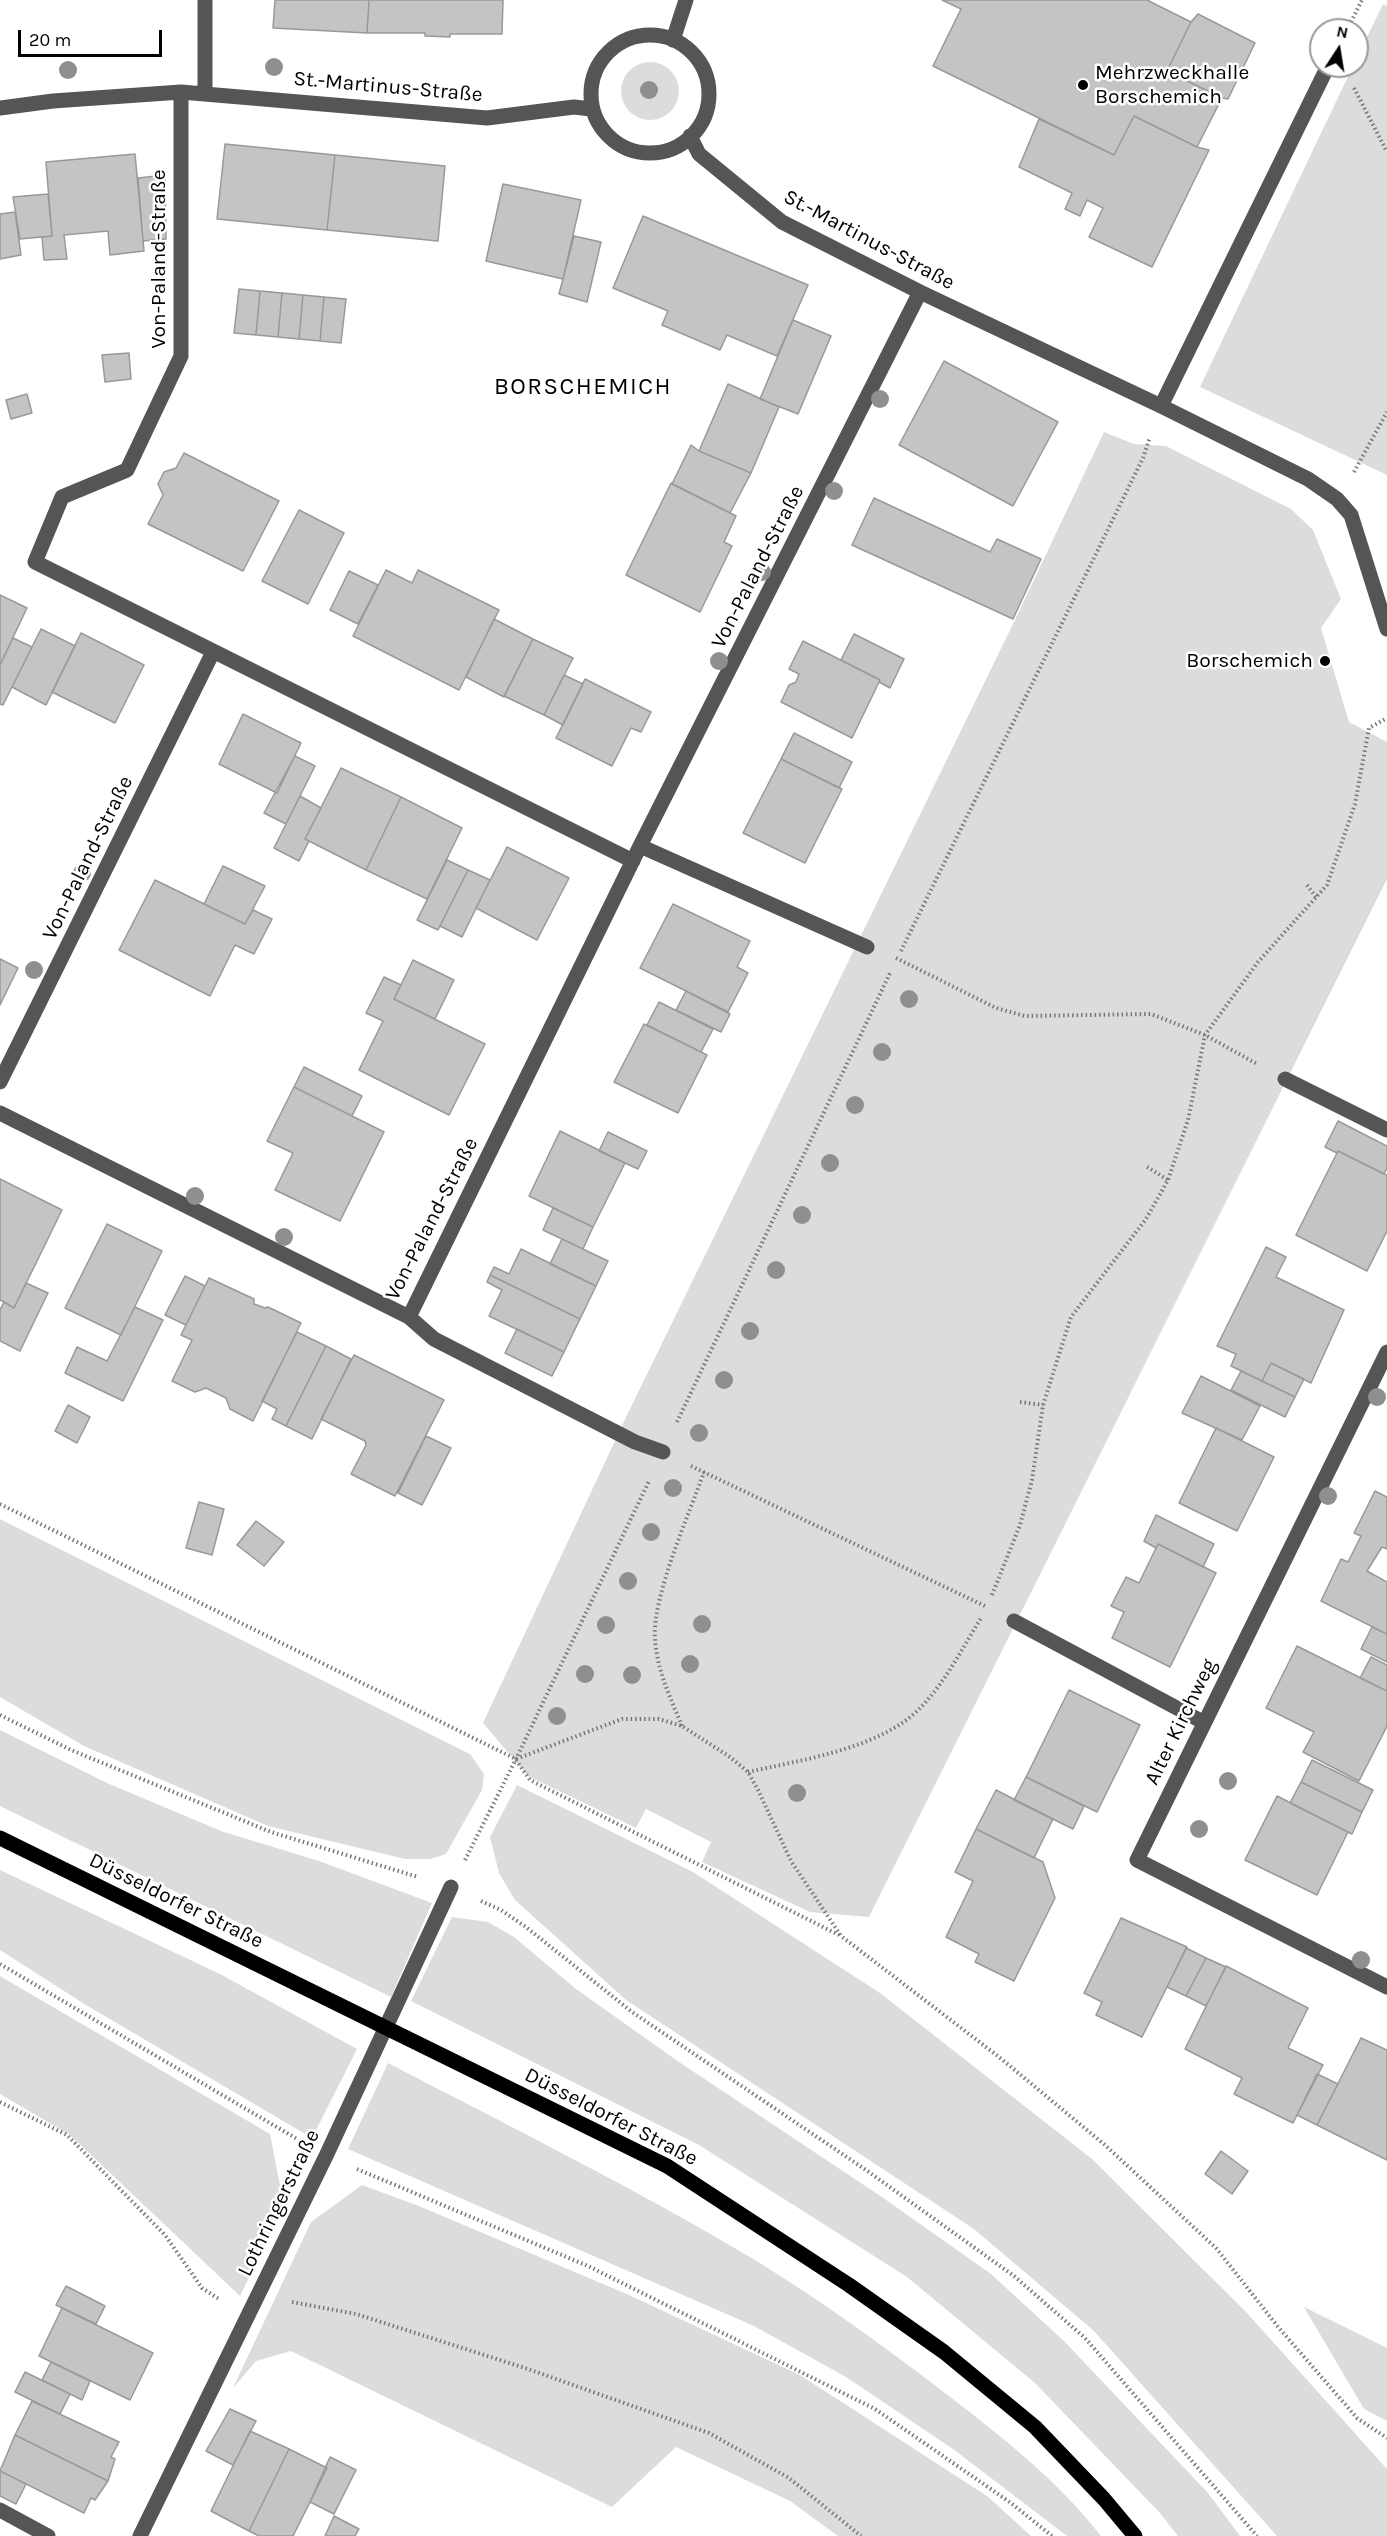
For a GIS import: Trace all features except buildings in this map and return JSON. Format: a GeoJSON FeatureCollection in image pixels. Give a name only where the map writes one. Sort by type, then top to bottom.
{"type":"FeatureCollection","features":[{"type":"Feature","properties":{"kind":"main road","name":"Düsseldorfer Straße"},"geometry":{"type":"LineString","coordinates":[[0,1838],[667,2166],[849,2285],[944,2352],[1035,2427],[1104,2499],[1135,2536]]}},
{"type":"Feature","properties":{"kind":"street"},"geometry":{"type":"LineString","coordinates":[[205,0],[205,93]]}},
{"type":"Feature","properties":{"kind":"street"},"geometry":{"type":"LineString","coordinates":[[673,40],[686,0]]}},
{"type":"Feature","properties":{"kind":"street"},"geometry":{"type":"LineString","coordinates":[[644,35],[661,36],[673,40],[688,49],[704,70],[708,83],[707,110],[701,123],[690,136],[670,149],[656,152],[628,149],[606,132],[597,122],[591,109],[594,75],[602,60],[613,48],[628,39],[644,35]]}},
{"type":"Feature","properties":{"kind":"street"},"geometry":{"type":"LineString","coordinates":[[1161,406],[1322,78]]}},
{"type":"Feature","properties":{"kind":"street","name":"St.-Martinus-Straße"},"geometry":{"type":"LineString","coordinates":[[0,108],[53,101],[181,92],[487,118],[574,107],[591,109]]}},
{"type":"Feature","properties":{"kind":"street","name":"Von-Paland-Straße"},"geometry":{"type":"LineString","coordinates":[[181,92],[181,356],[127,470],[62,497],[35,562],[633,861]]}},
{"type":"Feature","properties":{"kind":"street","name":"St.-Martinus-Straße"},"geometry":{"type":"LineString","coordinates":[[690,136],[699,154],[782,222],[921,292],[1308,479],[1337,499],[1351,515],[1387,629]]}},
{"type":"Feature","properties":{"kind":"street","name":"Von-Paland-Straße"},"geometry":{"type":"LineString","coordinates":[[0,1113],[409,1317],[640,846],[921,292]]}},
{"type":"Feature","properties":{"kind":"street","name":"Von-Paland-Straße"},"geometry":{"type":"LineString","coordinates":[[0,1082],[213,652]]}},
{"type":"Feature","properties":{"kind":"street"},"geometry":{"type":"LineString","coordinates":[[640,846],[867,946]]}},
{"type":"Feature","properties":{"kind":"street"},"geometry":{"type":"LineString","coordinates":[[1285,1079],[1387,1130]]}},
{"type":"Feature","properties":{"kind":"street"},"geometry":{"type":"LineString","coordinates":[[409,1317],[434,1339],[635,1442],[663,1452]]}},
{"type":"Feature","properties":{"kind":"street","name":"Alter Kirchweg"},"geometry":{"type":"LineString","coordinates":[[1387,1352],[1137,1860],[1387,1987]]}},
{"type":"Feature","properties":{"kind":"street"},"geometry":{"type":"LineString","coordinates":[[1014,1621],[1203,1722]]}},
{"type":"Feature","properties":{"kind":"street","name":"Lothringerstraße"},"geometry":{"type":"LineString","coordinates":[[140,2536],[326,2156],[451,1887]]}},
{"type":"Feature","properties":{"kind":"street"},"geometry":{"type":"LineString","coordinates":[[0,2510],[48,2536]]}},
{"type":"Feature","properties":{"kind":"path"},"geometry":{"type":"LineString","coordinates":[[1353,18],[1362,0]]}},
{"type":"Feature","properties":{"kind":"path"},"geometry":{"type":"LineString","coordinates":[[1353,85],[1387,152]]}},
{"type":"Feature","properties":{"kind":"path"},"geometry":{"type":"LineString","coordinates":[[451,1887],[516,1759],[897,959],[1143,458],[1161,406]]}},
{"type":"Feature","properties":{"kind":"path"},"geometry":{"type":"LineString","coordinates":[[1337,499],[1387,412]]}},
{"type":"Feature","properties":{"kind":"path"},"geometry":{"type":"LineString","coordinates":[[748,1772],[823,1756],[896,1729],[923,1706],[988,1607],[1023,1513],[1032,1480],[1043,1405],[1071,1317],[1146,1219],[1168,1180],[1188,1120],[1205,1035],[1258,962],[1327,885],[1355,804],[1369,728],[1387,718]]}},
{"type":"Feature","properties":{"kind":"path"},"geometry":{"type":"LineString","coordinates":[[1307,885],[1316,897]]}},
{"type":"Feature","properties":{"kind":"path"},"geometry":{"type":"LineString","coordinates":[[867,946],[996,1008],[1025,1016],[1151,1014],[1205,1035],[1285,1079]]}},
{"type":"Feature","properties":{"kind":"path"},"geometry":{"type":"LineString","coordinates":[[1148,1167],[1168,1180]]}},
{"type":"Feature","properties":{"kind":"path"},"geometry":{"type":"LineString","coordinates":[[1020,1402],[1043,1405]]}},
{"type":"Feature","properties":{"kind":"path"},"geometry":{"type":"LineString","coordinates":[[663,1452],[1014,1621]]}},
{"type":"Feature","properties":{"kind":"path"},"geometry":{"type":"LineString","coordinates":[[682,1726],[662,1679],[655,1638],[657,1610],[704,1472]]}},
{"type":"Feature","properties":{"kind":"path"},"geometry":{"type":"LineString","coordinates":[[0,1504],[516,1759],[530,1780],[841,1936],[999,2057],[1105,2145],[1216,2248],[1279,2328],[1357,2418],[1387,2438]]}},
{"type":"Feature","properties":{"kind":"path"},"geometry":{"type":"LineString","coordinates":[[0,1716],[71,1750],[271,1832],[451,1887],[501,1910],[526,1927],[632,2012],[866,2170],[1014,2276],[1085,2338],[1257,2536]]}},
{"type":"Feature","properties":{"kind":"path"},"geometry":{"type":"LineString","coordinates":[[516,1759],[622,1719],[659,1719],[682,1726],[730,1757],[748,1772],[759,1790],[791,1862],[841,1936]]}},
{"type":"Feature","properties":{"kind":"path"},"geometry":{"type":"LineString","coordinates":[[0,1964],[326,2156],[588,2266],[875,2409],[1011,2503],[1052,2536]]}},
{"type":"Feature","properties":{"kind":"path"},"geometry":{"type":"LineString","coordinates":[[0,2102],[67,2135],[165,2235],[202,2288],[246,2318],[289,2301],[356,2314],[525,2368],[646,2410],[709,2433],[789,2478],[861,2536]]}},
{"type":"Feature","properties":{"kind":"shaded area"},"geometry":{"type":"Polygon","coordinates":[[[1383,4],[1387,6],[1387,475],[1200,387],[1347,78],[1369,78],[1369,33],[1383,4]]]}},
{"type":"Feature","properties":{"kind":"shaded area"},"geometry":{"type":"Polygon","coordinates":[[[650,62],[661,64],[674,75],[679,91],[677,102],[666,115],[650,120],[639,118],[626,107],[621,91],[623,80],[634,67],[650,62]]]}},
{"type":"Feature","properties":{"kind":"shaded area"},"geometry":{"type":"Polygon","coordinates":[[[1104,432],[1134,444],[1166,446],[1291,509],[1313,530],[1341,599],[1321,628],[1349,722],[1387,742],[1387,879],[869,1917],[810,1912],[702,1862],[711,1842],[646,1809],[636,1828],[528,1776],[483,1723],[628,1413],[1012,626],[1104,432]]]}},
{"type":"Feature","properties":{"kind":"shaded area"},"geometry":{"type":"Polygon","coordinates":[[[0,1519],[470,1754],[484,1774],[482,1790],[446,1854],[430,1859],[405,1859],[268,1826],[84,1746],[0,1697],[0,1519]]]}},
{"type":"Feature","properties":{"kind":"shaded area"},"geometry":{"type":"Polygon","coordinates":[[[0,1730],[107,1783],[221,1831],[319,1861],[432,1903],[391,1997],[0,1806],[0,1730]]]}},
{"type":"Feature","properties":{"kind":"shaded area"},"geometry":{"type":"Polygon","coordinates":[[[517,1785],[693,1872],[880,1993],[1092,2159],[1247,2313],[1387,2469],[1387,2536],[1277,2536],[1094,2331],[974,2229],[626,2000],[515,1900],[499,1873],[490,1837],[517,1785]]]}},
{"type":"Feature","properties":{"kind":"shaded area"},"geometry":{"type":"Polygon","coordinates":[[[0,1870],[220,1974],[357,2049],[312,2138],[86,2005],[0,1950],[0,1870]]]}},
{"type":"Feature","properties":{"kind":"shaded area"},"geometry":{"type":"Polygon","coordinates":[[[452,1917],[488,1922],[514,1937],[576,1989],[679,2062],[882,2197],[991,2274],[1064,2341],[1208,2493],[1240,2536],[1178,2536],[1159,2512],[1035,2383],[907,2277],[699,2145],[411,2001],[452,1917]]]}},
{"type":"Feature","properties":{"kind":"shaded area"},"geometry":{"type":"Polygon","coordinates":[[[0,1976],[270,2134],[284,2206],[240,2296],[70,2135],[0,2094],[0,1976]]]}},
{"type":"Feature","properties":{"kind":"shaded area"},"geometry":{"type":"Polygon","coordinates":[[[388,2063],[665,2208],[755,2260],[803,2291],[896,2356],[1005,2440],[1065,2495],[1101,2536],[1067,2536],[953,2449],[846,2377],[754,2326],[348,2149],[388,2063]]]}},
{"type":"Feature","properties":{"kind":"shaded area"},"geometry":{"type":"Polygon","coordinates":[[[362,2185],[419,2206],[629,2295],[800,2375],[987,2496],[1031,2536],[838,2536],[790,2501],[676,2447],[612,2507],[291,2351],[256,2361],[233,2388],[311,2222],[362,2185]]]}},
{"type":"Feature","properties":{"kind":"shaded area"},"geometry":{"type":"Polygon","coordinates":[[[1304,2307],[1387,2348],[1387,2421],[1364,2409],[1304,2307]]]}},
{"type":"Feature","properties":{"kind":"place","name":"Mehrzweckhalle Borschemich"},"geometry":{"type":"Point","coordinates":[1083,85]}},
{"type":"Feature","properties":{"kind":"place","name":"Borschemich"},"geometry":{"type":"Point","coordinates":[1325,661]}},
{"type":"Feature","properties":{"kind":"district","name":"BORSCHEMICH"},"geometry":{"type":"Point","coordinates":[583,387]}}]}
